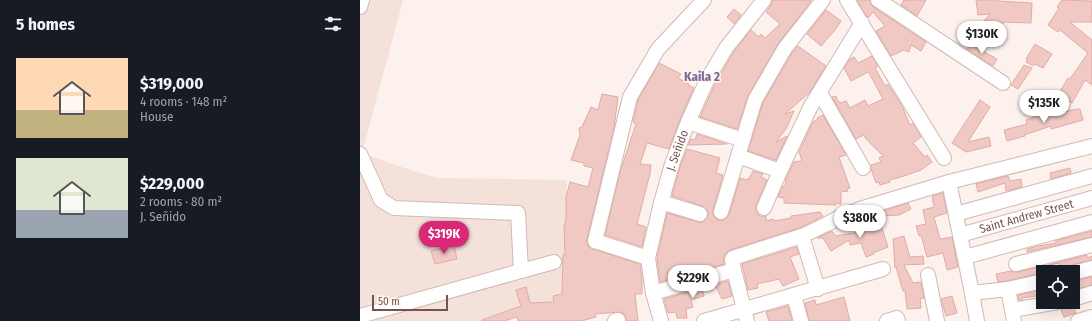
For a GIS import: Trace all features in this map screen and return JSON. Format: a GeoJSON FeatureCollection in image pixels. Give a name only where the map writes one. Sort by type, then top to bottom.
{"type":"FeatureCollection","features":[{"type":"Feature","properties":{"kind":"street"},"geometry":{"type":"LineString","coordinates":[[360,8],[362,0]]}},
{"type":"Feature","properties":{"kind":"street"},"geometry":{"type":"LineString","coordinates":[[648,258],[595,241],[630,97],[658,50],[704,0]]}},
{"type":"Feature","properties":{"kind":"street","name":"J. Señido"},"geometry":{"type":"LineString","coordinates":[[661,321],[648,258],[672,164],[688,122],[707,80],[726,48],[764,0]]}},
{"type":"Feature","properties":{"kind":"street"},"geometry":{"type":"LineString","coordinates":[[721,212],[755,100],[785,48],[823,0]]}},
{"type":"Feature","properties":{"kind":"street"},"geometry":{"type":"LineString","coordinates":[[847,0],[944,158]]}},
{"type":"Feature","properties":{"kind":"street"},"geometry":{"type":"LineString","coordinates":[[878,0],[1003,83]]}},
{"type":"Feature","properties":{"kind":"street"},"geometry":{"type":"LineString","coordinates":[[764,208],[811,106],[862,23]]}},
{"type":"Feature","properties":{"kind":"street"},"geometry":{"type":"LineString","coordinates":[[820,93],[863,168]]}},
{"type":"Feature","properties":{"kind":"street"},"geometry":{"type":"LineString","coordinates":[[688,122],[743,140]]}},
{"type":"Feature","properties":{"kind":"street"},"geometry":{"type":"LineString","coordinates":[[745,315],[734,270],[733,258],[772,244],[802,236],[860,209],[949,182],[1092,146]]}},
{"type":"Feature","properties":{"kind":"street"},"geometry":{"type":"LineString","coordinates":[[360,154],[381,200],[394,208],[518,213],[521,271]]}},
{"type":"Feature","properties":{"kind":"street"},"geometry":{"type":"LineString","coordinates":[[738,156],[780,171]]}},
{"type":"Feature","properties":{"kind":"street"},"geometry":{"type":"LineString","coordinates":[[956,214],[1092,176]]}},
{"type":"Feature","properties":{"kind":"street"},"geometry":{"type":"LineString","coordinates":[[949,182],[977,321]]}},
{"type":"Feature","properties":{"kind":"street","name":"Saint Andrew Street"},"geometry":{"type":"LineString","coordinates":[[960,235],[1092,198]]}},
{"type":"Feature","properties":{"kind":"street"},"geometry":{"type":"LineString","coordinates":[[661,203],[700,214]]}},
{"type":"Feature","properties":{"kind":"street"},"geometry":{"type":"LineString","coordinates":[[965,257],[1092,222]]}},
{"type":"Feature","properties":{"kind":"street"},"geometry":{"type":"LineString","coordinates":[[802,236],[818,289]]}},
{"type":"Feature","properties":{"kind":"street"},"geometry":{"type":"LineString","coordinates":[[1016,264],[1092,245]]}},
{"type":"Feature","properties":{"kind":"street"},"geometry":{"type":"LineString","coordinates":[[360,316],[554,262]]}},
{"type":"Feature","properties":{"kind":"street"},"geometry":{"type":"LineString","coordinates":[[1080,271],[1092,268]]}},
{"type":"Feature","properties":{"kind":"street"},"geometry":{"type":"LineString","coordinates":[[704,321],[745,315],[794,296],[883,269]]}},
{"type":"Feature","properties":{"kind":"street"},"geometry":{"type":"LineString","coordinates":[[654,293],[734,270]]}},
{"type":"Feature","properties":{"kind":"street"},"geometry":{"type":"LineString","coordinates":[[928,275],[937,321]]}},
{"type":"Feature","properties":{"kind":"street"},"geometry":{"type":"LineString","coordinates":[[972,293],[1008,289],[1036,283]]}},
{"type":"Feature","properties":{"kind":"street"},"geometry":{"type":"LineString","coordinates":[[1008,289],[1013,316],[1036,309]]}},
{"type":"Feature","properties":{"kind":"street"},"geometry":{"type":"LineString","coordinates":[[1080,297],[1092,294]]}},
{"type":"Feature","properties":{"kind":"street"},"geometry":{"type":"LineString","coordinates":[[794,296],[801,321]]}},
{"type":"Feature","properties":{"kind":"street"},"geometry":{"type":"LineString","coordinates":[[1078,321],[1092,317]]}},
{"type":"Feature","properties":{"kind":"shaded area"},"geometry":{"type":"Polygon","coordinates":[[[360,0],[403,0],[362,153],[438,178],[567,180],[563,303],[501,321],[360,321],[360,0]]]}},
{"type":"Feature","properties":{"kind":"building"},"geometry":{"type":"Polygon","coordinates":[[[772,0],[811,1],[778,44],[748,96],[737,129],[700,117],[715,84],[733,53],[751,30],[759,37],[761,34],[765,38],[780,24],[766,12],[771,5],[772,0]]]}},
{"type":"Feature","properties":{"kind":"building"},"geometry":{"type":"Polygon","coordinates":[[[857,0],[870,0],[873,7],[926,42],[921,51],[911,45],[909,52],[904,50],[891,56],[876,31],[885,26],[873,12],[869,17],[866,16],[857,0]]]}},
{"type":"Feature","properties":{"kind":"building"},"geometry":{"type":"Polygon","coordinates":[[[904,0],[926,0],[917,16],[901,5],[904,0]]]}},
{"type":"Feature","properties":{"kind":"building"},"geometry":{"type":"Polygon","coordinates":[[[976,0],[1032,3],[1031,23],[1004,22],[993,36],[980,26],[990,14],[978,15],[976,0]]]}},
{"type":"Feature","properties":{"kind":"building"},"geometry":{"type":"Polygon","coordinates":[[[1062,0],[1092,1],[1092,22],[1070,22],[1092,40],[1092,85],[1085,80],[1072,103],[1058,95],[1068,78],[1070,79],[1088,53],[1060,30],[1058,32],[1048,25],[1059,8],[1057,7],[1062,0]]]}},
{"type":"Feature","properties":{"kind":"building"},"geometry":{"type":"Polygon","coordinates":[[[734,9],[741,15],[734,24],[727,17],[734,9]]]}},
{"type":"Feature","properties":{"kind":"building"},"geometry":{"type":"Polygon","coordinates":[[[826,10],[841,21],[821,46],[807,34],[826,10]]]}},
{"type":"Feature","properties":{"kind":"building"},"geometry":{"type":"Polygon","coordinates":[[[970,44],[997,59],[993,66],[967,49],[970,44]]]}},
{"type":"Feature","properties":{"kind":"building"},"geometry":{"type":"Polygon","coordinates":[[[1035,44],[1052,54],[1043,68],[1035,64],[1033,66],[1026,62],[1028,59],[1026,59],[1035,44]]]}},
{"type":"Feature","properties":{"kind":"building"},"geometry":{"type":"Polygon","coordinates":[[[798,46],[826,66],[810,92],[785,114],[794,111],[786,129],[776,142],[787,136],[776,160],[748,151],[763,103],[792,53],[798,46]]]}},
{"type":"Feature","properties":{"kind":"building"},"geometry":{"type":"Polygon","coordinates":[[[872,56],[878,66],[875,68],[885,86],[888,84],[902,106],[910,125],[913,123],[921,137],[913,143],[925,157],[927,155],[932,162],[921,170],[889,180],[890,182],[880,185],[879,182],[876,183],[871,165],[881,162],[879,158],[883,156],[866,139],[864,135],[856,139],[832,97],[836,96],[838,102],[839,101],[840,103],[846,101],[850,108],[865,100],[868,106],[883,99],[868,72],[851,81],[844,68],[850,59],[854,57],[858,63],[872,56]]]}},
{"type":"Feature","properties":{"kind":"building"},"geometry":{"type":"Polygon","coordinates":[[[659,63],[681,74],[678,78],[694,88],[669,149],[647,143],[640,164],[651,165],[637,224],[646,227],[642,247],[605,235],[620,172],[636,124],[633,122],[638,100],[659,63]]]}},
{"type":"Feature","properties":{"kind":"building"},"geometry":{"type":"Polygon","coordinates":[[[1024,65],[1032,68],[1018,89],[1011,85],[1024,65]]]}},
{"type":"Feature","properties":{"kind":"building"},"geometry":{"type":"Polygon","coordinates":[[[602,94],[618,97],[614,128],[587,243],[592,249],[640,264],[642,294],[635,294],[638,321],[626,321],[623,313],[619,312],[595,314],[596,317],[581,321],[518,321],[517,317],[504,321],[482,321],[521,306],[516,290],[526,287],[530,303],[554,302],[553,296],[562,294],[563,255],[565,255],[564,224],[565,225],[566,218],[566,197],[570,182],[588,187],[593,168],[584,166],[584,163],[571,160],[580,135],[579,128],[582,127],[591,107],[598,110],[602,94]]]}},
{"type":"Feature","properties":{"kind":"building"},"geometry":{"type":"Polygon","coordinates":[[[980,100],[990,107],[968,142],[989,137],[991,146],[966,152],[952,143],[980,100]]]}},
{"type":"Feature","properties":{"kind":"building"},"geometry":{"type":"Polygon","coordinates":[[[1080,109],[1083,120],[1051,129],[1051,126],[1007,141],[1004,130],[1027,124],[1026,120],[1041,115],[1042,118],[1080,109]]]}},
{"type":"Feature","properties":{"kind":"building"},"geometry":{"type":"Polygon","coordinates":[[[823,115],[846,155],[839,157],[850,188],[847,189],[848,191],[841,192],[841,204],[784,203],[784,198],[778,197],[783,186],[785,186],[786,179],[794,162],[802,161],[799,152],[813,122],[823,115]]]}},
{"type":"Feature","properties":{"kind":"building"},"geometry":{"type":"Polygon","coordinates":[[[697,134],[727,144],[688,145],[691,139],[695,140],[697,134]]]}},
{"type":"Feature","properties":{"kind":"building"},"geometry":{"type":"Polygon","coordinates":[[[687,149],[720,158],[716,173],[723,175],[713,210],[715,218],[718,220],[723,220],[729,215],[740,178],[747,180],[748,178],[749,179],[753,171],[763,174],[761,177],[767,180],[756,205],[757,213],[760,216],[766,216],[766,221],[773,219],[774,221],[791,218],[791,216],[820,212],[823,216],[799,228],[730,250],[724,256],[724,264],[660,282],[657,258],[667,213],[698,222],[702,222],[708,216],[708,212],[703,206],[672,196],[687,149]]]}},
{"type":"Feature","properties":{"kind":"building"},"geometry":{"type":"Polygon","coordinates":[[[1070,168],[1071,173],[1051,179],[1050,173],[1070,168]]]}},
{"type":"Feature","properties":{"kind":"building"},"geometry":{"type":"Polygon","coordinates":[[[1008,176],[1010,181],[1021,179],[1022,187],[1006,191],[1005,183],[978,192],[976,184],[1008,176]]]}},
{"type":"Feature","properties":{"kind":"building"},"geometry":{"type":"Polygon","coordinates":[[[943,193],[947,213],[934,217],[940,239],[952,237],[958,267],[947,270],[943,253],[927,257],[921,235],[919,236],[916,226],[926,224],[923,210],[934,207],[932,196],[943,193]]]}},
{"type":"Feature","properties":{"kind":"building"},"geometry":{"type":"Polygon","coordinates":[[[908,203],[911,209],[899,215],[883,216],[882,211],[908,203]]]}},
{"type":"Feature","properties":{"kind":"building"},"geometry":{"type":"Polygon","coordinates":[[[880,222],[888,247],[866,257],[861,243],[850,245],[849,240],[831,251],[823,238],[817,238],[832,231],[836,236],[860,232],[860,230],[869,227],[868,225],[880,222]]]}},
{"type":"Feature","properties":{"kind":"building"},"geometry":{"type":"Polygon","coordinates":[[[1092,231],[1092,237],[1027,252],[1027,249],[1056,243],[1055,241],[1092,231]]]}},
{"type":"Feature","properties":{"kind":"building"},"geometry":{"type":"Polygon","coordinates":[[[904,236],[910,257],[923,256],[924,264],[904,265],[913,283],[921,282],[924,298],[920,299],[921,308],[907,309],[905,291],[903,291],[896,267],[895,268],[893,239],[904,236]]]}},
{"type":"Feature","properties":{"kind":"building"},"geometry":{"type":"Polygon","coordinates":[[[454,245],[457,259],[435,264],[431,251],[454,245]]]}},
{"type":"Feature","properties":{"kind":"building"},"geometry":{"type":"Polygon","coordinates":[[[796,247],[799,254],[790,257],[799,279],[783,286],[779,279],[757,284],[758,288],[748,290],[742,264],[796,247]]]}},
{"type":"Feature","properties":{"kind":"building"},"geometry":{"type":"Polygon","coordinates":[[[1087,255],[1087,258],[1092,256],[1092,260],[1071,265],[1059,265],[1059,263],[1049,265],[1087,255]]]}},
{"type":"Feature","properties":{"kind":"building"},"geometry":{"type":"Polygon","coordinates":[[[1036,268],[1036,274],[998,282],[996,274],[1011,271],[1018,272],[1036,268]]]}},
{"type":"Feature","properties":{"kind":"building"},"geometry":{"type":"Polygon","coordinates":[[[1092,277],[1092,285],[1080,288],[1080,280],[1092,277]]]}},
{"type":"Feature","properties":{"kind":"building"},"geometry":{"type":"Polygon","coordinates":[[[728,281],[732,296],[722,299],[716,287],[702,289],[704,296],[691,300],[693,307],[686,309],[687,318],[677,318],[676,312],[668,313],[664,299],[728,281]]]}},
{"type":"Feature","properties":{"kind":"building"},"geometry":{"type":"Polygon","coordinates":[[[1036,291],[1036,296],[1022,298],[1022,300],[1019,300],[1018,295],[1036,291]]]}},
{"type":"Feature","properties":{"kind":"building"},"geometry":{"type":"Polygon","coordinates":[[[952,296],[957,313],[946,316],[941,299],[952,296]]]}},
{"type":"Feature","properties":{"kind":"building"},"geometry":{"type":"Polygon","coordinates":[[[844,297],[850,321],[809,321],[805,303],[815,300],[816,305],[844,297]]]}},
{"type":"Feature","properties":{"kind":"building"},"geometry":{"type":"Polygon","coordinates":[[[788,306],[792,321],[769,321],[766,312],[788,306]]]}},
{"type":"Feature","properties":{"kind":"building"},"geometry":{"type":"Polygon","coordinates":[[[1074,309],[1076,313],[1064,317],[1061,310],[1074,309]]]}},
{"type":"Feature","properties":{"kind":"district","name":"Kaila 2"},"geometry":{"type":"Point","coordinates":[702,76]}}]}
